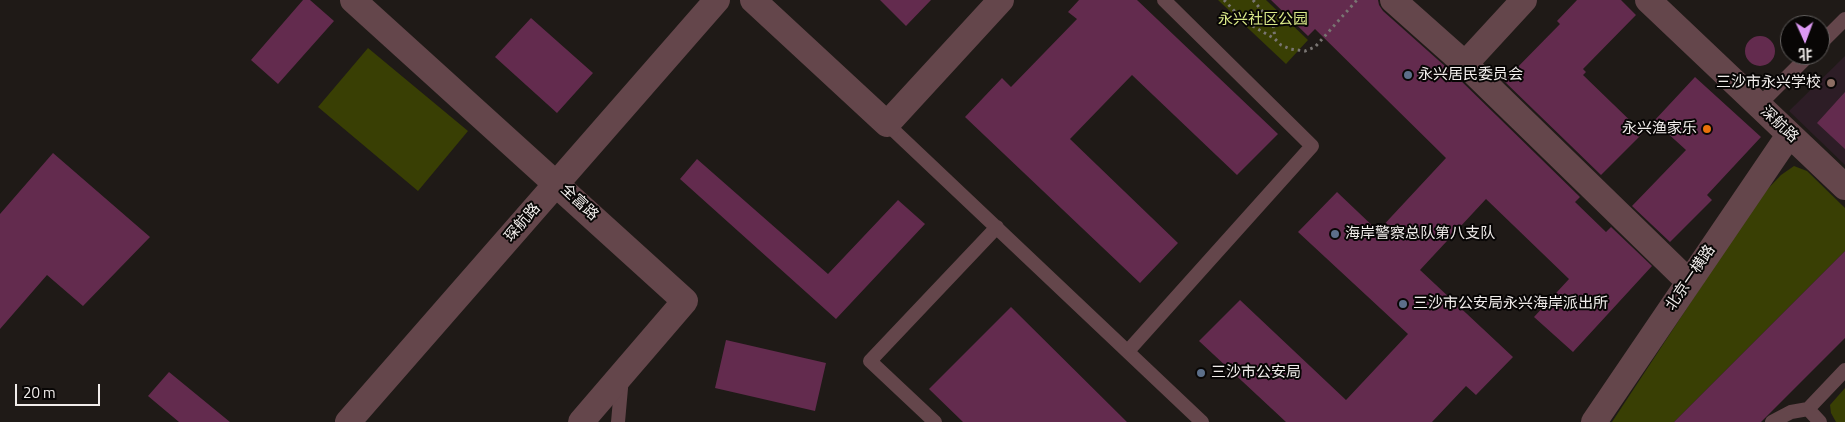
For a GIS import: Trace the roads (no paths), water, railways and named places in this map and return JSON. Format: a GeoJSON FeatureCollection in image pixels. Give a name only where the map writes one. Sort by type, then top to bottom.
{"type":"FeatureCollection","features":[{"type":"Feature","properties":{"kind":"street","name":"全富路"},"geometry":{"type":"LineString","coordinates":[[353,0],[685,301],[581,422]]}},
{"type":"Feature","properties":{"kind":"street","name":"琛航路"},"geometry":{"type":"LineString","coordinates":[[348,422],[717,0]]}},
{"type":"Feature","properties":{"kind":"street"},"geometry":{"type":"LineString","coordinates":[[753,0],[887,124],[993,3]]}},
{"type":"Feature","properties":{"kind":"street"},"geometry":{"type":"LineString","coordinates":[[1393,0],[1465,64],[1689,282]]}},
{"type":"Feature","properties":{"kind":"street"},"geometry":{"type":"LineString","coordinates":[[1465,64],[1524,0]]}},
{"type":"Feature","properties":{"kind":"street","name":"深航路"},"geometry":{"type":"LineString","coordinates":[[1648,0],[1788,135],[1845,187]]}},
{"type":"Feature","properties":{"kind":"street","name":"北京一横路"},"geometry":{"type":"LineString","coordinates":[[1594,422],[1788,135]]}},
{"type":"Feature","properties":{"kind":"lane"},"geometry":{"type":"LineString","coordinates":[[1128,351],[1312,146],[1164,0]]}},
{"type":"Feature","properties":{"kind":"lane"},"geometry":{"type":"LineString","coordinates":[[1830,34],[1845,19]]}},
{"type":"Feature","properties":{"kind":"lane"},"geometry":{"type":"LineString","coordinates":[[1758,106],[1799,65]]}},
{"type":"Feature","properties":{"kind":"lane"},"geometry":{"type":"LineString","coordinates":[[887,124],[1202,422]]}},
{"type":"Feature","properties":{"kind":"lane"},"geometry":{"type":"LineString","coordinates":[[935,422],[870,361],[997,227]]}},
{"type":"Feature","properties":{"kind":"lane"},"geometry":{"type":"LineString","coordinates":[[1772,422],[1791,412],[1808,409],[1845,370]]}},
{"type":"Feature","properties":{"kind":"lane"},"geometry":{"type":"LineString","coordinates":[[618,422],[623,371]]}},
{"type":"Feature","properties":{"kind":"lane"},"geometry":{"type":"LineString","coordinates":[[1808,409],[1820,422]]}},
{"type":"Feature","properties":{"kind":"place","name":"永兴居民委员会"},"geometry":{"type":"Point","coordinates":[1408,75]}},
{"type":"Feature","properties":{"kind":"place","name":"三沙市永兴学校"},"geometry":{"type":"Point","coordinates":[1831,83]}},
{"type":"Feature","properties":{"kind":"place","name":"永兴渔家乐"},"geometry":{"type":"Point","coordinates":[1707,129]}},
{"type":"Feature","properties":{"kind":"place","name":"海岸警察总队第八支队"},"geometry":{"type":"Point","coordinates":[1335,234]}},
{"type":"Feature","properties":{"kind":"place","name":"三沙市公安局永兴海岸派出所"},"geometry":{"type":"Point","coordinates":[1403,304]}},
{"type":"Feature","properties":{"kind":"place","name":"三沙市公安局"},"geometry":{"type":"Point","coordinates":[1201,373]}},
{"type":"Feature","properties":{"kind":"park label","name":"永兴社区公园"},"geometry":{"type":"Point","coordinates":[1263,20]}}]}
